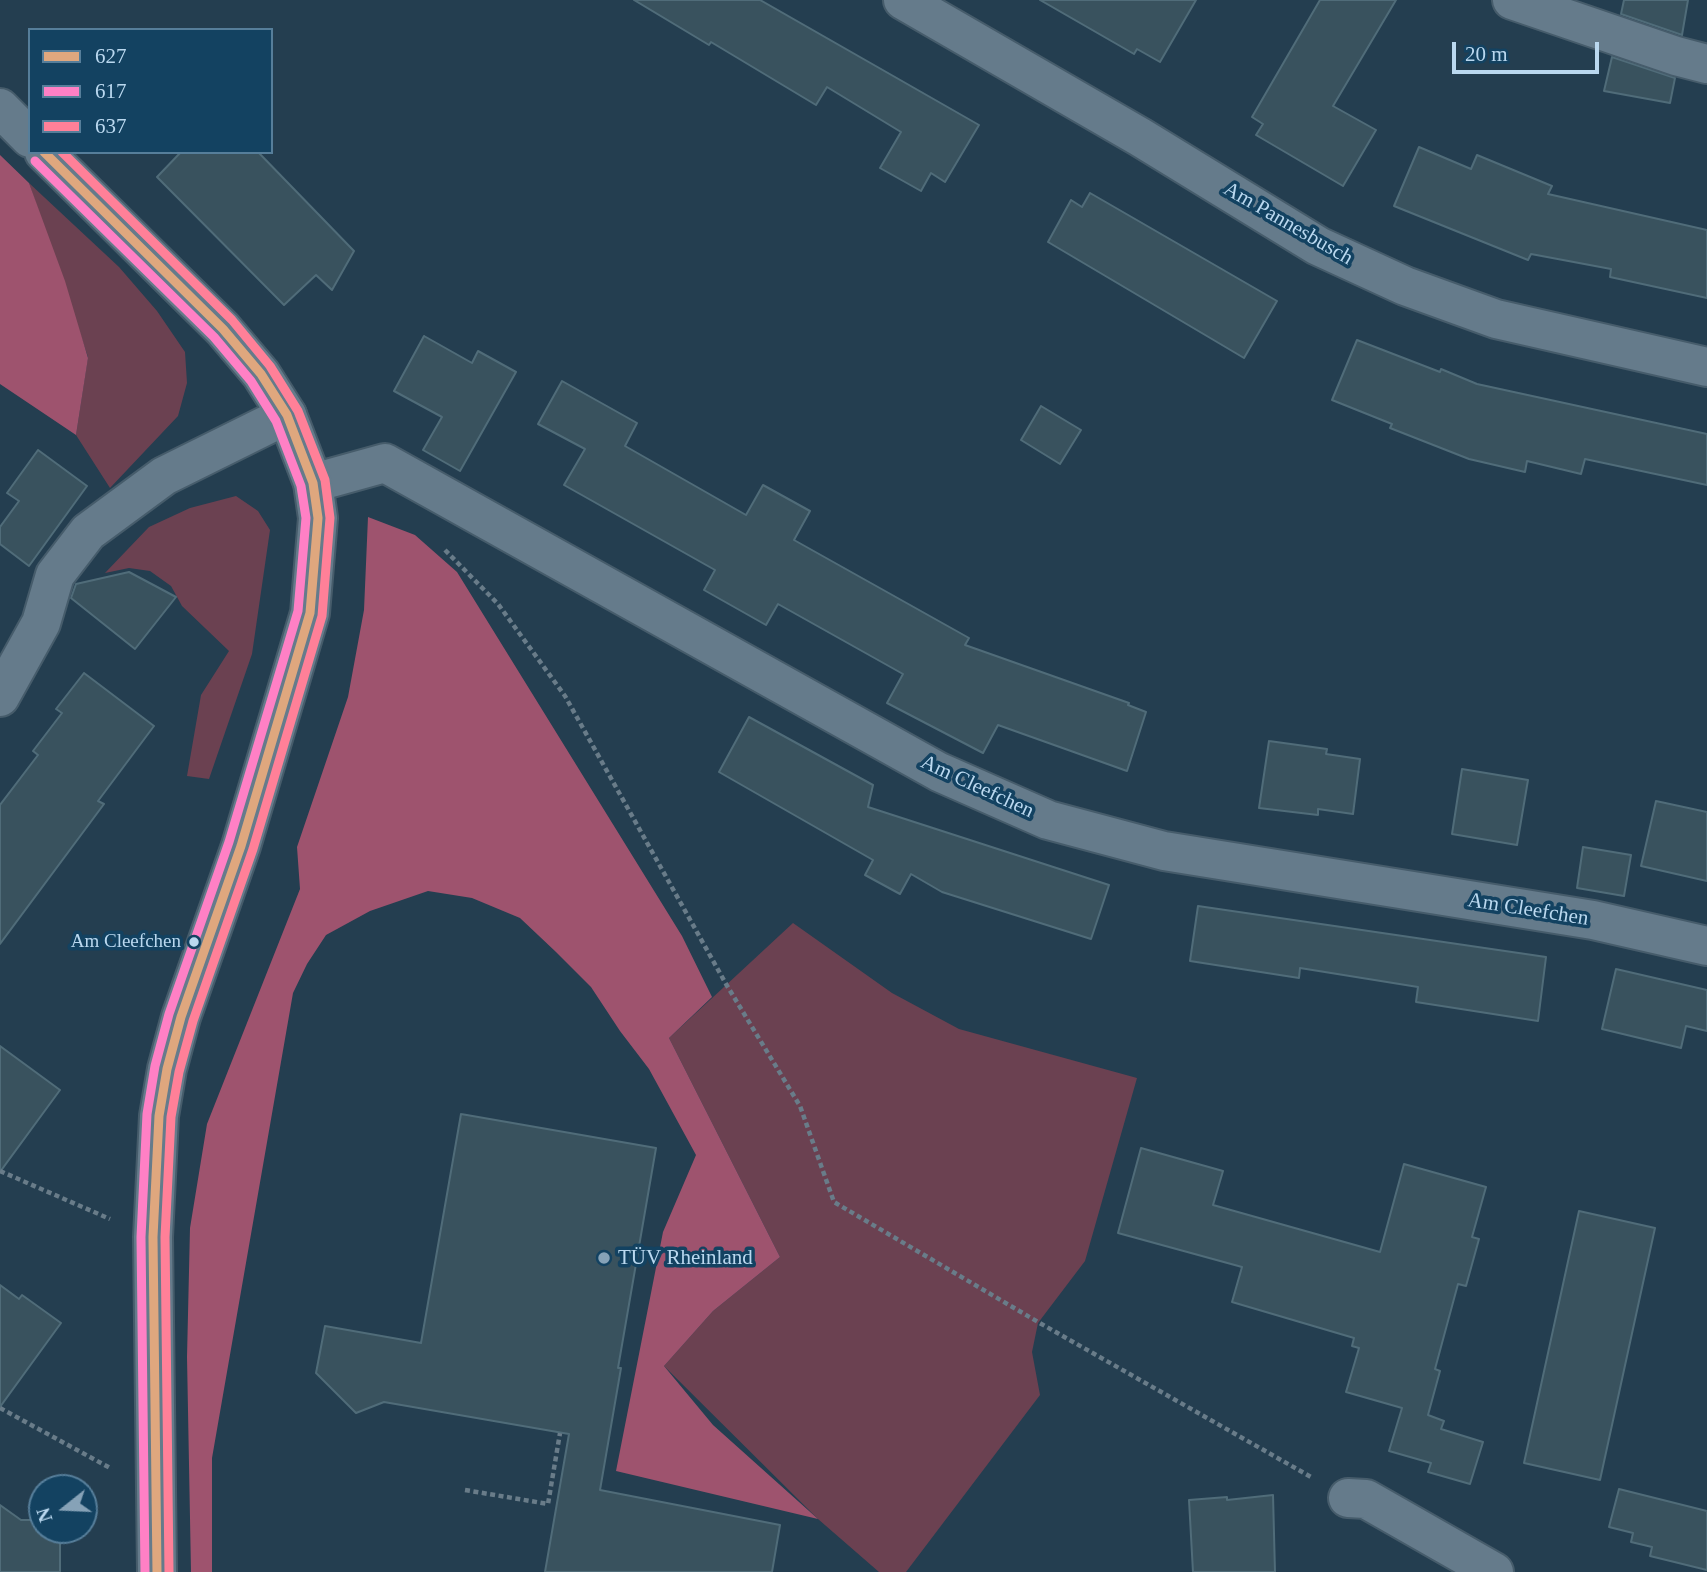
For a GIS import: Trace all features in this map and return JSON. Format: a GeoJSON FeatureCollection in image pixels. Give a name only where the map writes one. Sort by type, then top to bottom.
{"type":"FeatureCollection","features":[{"type":"Feature","properties":{"kind":"street","name":"Am Pannesbusch"},"geometry":{"type":"LineString","coordinates":[[903,0],[1140,136],[1318,246],[1405,286],[1496,319],[1707,367]]}},
{"type":"Feature","properties":{"kind":"street"},"geometry":{"type":"LineString","coordinates":[[1512,0],[1707,64]]}},
{"type":"Feature","properties":{"kind":"street"},"geometry":{"type":"LineString","coordinates":[[0,108],[28,136]]}},
{"type":"Feature","properties":{"kind":"street"},"geometry":{"type":"LineString","coordinates":[[46,154],[223,329],[261,374],[287,415],[313,483],[318,518],[310,613],[241,846],[181,1017],[167,1069],[159,1116],[153,1237],[157,1572]]}},
{"type":"Feature","properties":{"kind":"street"},"geometry":{"type":"LineString","coordinates":[[0,697],[41,623],[55,575],[88,532],[164,476],[287,415]]}},
{"type":"Feature","properties":{"kind":"street","name":"Am Cleefchen"},"geometry":{"type":"LineString","coordinates":[[313,483],[384,463],[939,772],[1048,820],[1164,852],[1592,920],[1707,946]]}},
{"type":"Feature","properties":{"kind":"street"},"geometry":{"type":"LineString","coordinates":[[1348,1498],[1366,1499],[1494,1572]]}},
{"type":"Feature","properties":{"kind":"path"},"geometry":{"type":"LineString","coordinates":[[443,549],[498,604],[565,696],[720,972],[800,1106],[834,1202],[1038,1322],[1348,1498]]}},
{"type":"Feature","properties":{"kind":"path"},"geometry":{"type":"LineString","coordinates":[[0,1171],[153,1237]]}},
{"type":"Feature","properties":{"kind":"path"},"geometry":{"type":"LineString","coordinates":[[0,1408],[156,1493]]}},
{"type":"Feature","properties":{"kind":"path"},"geometry":{"type":"LineString","coordinates":[[464,1490],[548,1504],[560,1433]]}},
{"type":"Feature","properties":{"kind":"shaded area"},"geometry":{"type":"Polygon","coordinates":[[[0,155],[29,183],[65,281],[88,358],[76,435],[0,384],[0,155]]]}},
{"type":"Feature","properties":{"kind":"shaded area"},"geometry":{"type":"Polygon","coordinates":[[[29,183],[119,267],[157,311],[185,352],[187,383],[178,416],[110,488],[76,435],[88,357],[29,183]]]}},
{"type":"Feature","properties":{"kind":"shaded area"},"geometry":{"type":"Polygon","coordinates":[[[236,496],[258,511],[270,530],[252,654],[209,779],[187,776],[201,695],[229,651],[182,606],[171,586],[150,571],[129,568],[105,573],[149,527],[190,508],[236,496]]]}},
{"type":"Feature","properties":{"kind":"shaded area"},"geometry":{"type":"Polygon","coordinates":[[[368,517],[415,535],[457,572],[682,936],[712,997],[669,1038],[780,1257],[713,1311],[664,1366],[713,1425],[818,1519],[616,1471],[663,1232],[696,1155],[649,1069],[591,987],[556,952],[520,918],[472,898],[428,891],[370,911],[326,935],[307,964],[293,993],[212,1458],[212,1572],[191,1572],[187,1357],[190,1228],[207,1124],[300,889],[297,847],[348,697],[364,610],[368,517]]]}},
{"type":"Feature","properties":{"kind":"shaded area"},"geometry":{"type":"Polygon","coordinates":[[[793,923],[892,993],[959,1029],[1137,1078],[1085,1261],[1038,1323],[1032,1352],[1040,1395],[906,1572],[879,1572],[818,1519],[664,1366],[713,1311],[780,1257],[669,1038],[793,923]]]}},
{"type":"Feature","properties":{"kind":"building"},"geometry":{"type":"Polygon","coordinates":[[[634,0],[760,0],[979,125],[945,182],[931,173],[921,191],[880,168],[901,132],[827,87],[816,105],[634,0]]]}},
{"type":"Feature","properties":{"kind":"building"},"geometry":{"type":"Polygon","coordinates":[[[1040,0],[1196,0],[1160,62],[1137,49],[1134,54],[1040,0]]]}},
{"type":"Feature","properties":{"kind":"building"},"geometry":{"type":"Polygon","coordinates":[[[1320,0],[1396,0],[1333,106],[1376,130],[1343,186],[1256,135],[1263,124],[1252,117],[1320,0]]]}},
{"type":"Feature","properties":{"kind":"building"},"geometry":{"type":"Polygon","coordinates":[[[1624,0],[1688,0],[1682,35],[1621,14],[1624,0]]]}},
{"type":"Feature","properties":{"kind":"building"},"geometry":{"type":"Polygon","coordinates":[[[1612,57],[1675,78],[1670,103],[1604,91],[1612,57]]]}},
{"type":"Feature","properties":{"kind":"building"},"geometry":{"type":"Polygon","coordinates":[[[1419,147],[1471,169],[1477,155],[1552,186],[1548,194],[1707,230],[1707,298],[1610,277],[1611,269],[1531,254],[1528,260],[1394,206],[1419,147]]]}},
{"type":"Feature","properties":{"kind":"building"},"geometry":{"type":"Polygon","coordinates":[[[179,154],[260,154],[354,251],[332,290],[316,275],[284,305],[157,177],[179,154]]]}},
{"type":"Feature","properties":{"kind":"building"},"geometry":{"type":"Polygon","coordinates":[[[1090,193],[1277,301],[1244,358],[1048,242],[1071,200],[1082,207],[1090,193]]]}},
{"type":"Feature","properties":{"kind":"building"},"geometry":{"type":"Polygon","coordinates":[[[424,336],[472,363],[478,351],[516,372],[460,471],[423,450],[442,417],[394,391],[424,336]]]}},
{"type":"Feature","properties":{"kind":"building"},"geometry":{"type":"Polygon","coordinates":[[[1357,340],[1477,384],[1707,434],[1707,485],[1585,459],[1581,474],[1527,461],[1525,472],[1469,459],[1390,428],[1392,424],[1332,400],[1357,340]]]}},
{"type":"Feature","properties":{"kind":"building"},"geometry":{"type":"Polygon","coordinates":[[[562,381],[637,423],[625,446],[746,515],[763,485],[810,511],[794,540],[969,638],[965,645],[1129,703],[1128,705],[1146,712],[1127,771],[998,725],[983,753],[887,703],[903,674],[778,604],[766,625],[704,590],[715,570],[564,485],[585,449],[538,424],[562,381]]]}},
{"type":"Feature","properties":{"kind":"building"},"geometry":{"type":"Polygon","coordinates":[[[1041,406],[1081,430],[1060,464],[1021,440],[1041,406]]]}},
{"type":"Feature","properties":{"kind":"building"},"geometry":{"type":"Polygon","coordinates":[[[38,450],[87,486],[29,566],[0,544],[0,527],[19,501],[7,493],[38,450]]]}},
{"type":"Feature","properties":{"kind":"building"},"geometry":{"type":"Polygon","coordinates":[[[129,572],[176,597],[135,649],[71,598],[76,584],[129,572]]]}},
{"type":"Feature","properties":{"kind":"building"},"geometry":{"type":"Polygon","coordinates":[[[84,673],[154,726],[98,801],[104,804],[0,944],[0,805],[38,755],[33,751],[62,713],[56,709],[84,673]]]}},
{"type":"Feature","properties":{"kind":"building"},"geometry":{"type":"Polygon","coordinates":[[[749,717],[873,785],[868,807],[1109,885],[1091,939],[942,892],[911,874],[900,894],[865,875],[873,860],[719,772],[749,717]]]}},
{"type":"Feature","properties":{"kind":"building"},"geometry":{"type":"Polygon","coordinates":[[[1269,741],[1327,749],[1326,754],[1360,759],[1353,814],[1318,809],[1318,815],[1259,808],[1269,741]]]}},
{"type":"Feature","properties":{"kind":"building"},"geometry":{"type":"Polygon","coordinates":[[[1462,769],[1528,780],[1517,845],[1452,834],[1462,769]]]}},
{"type":"Feature","properties":{"kind":"building"},"geometry":{"type":"Polygon","coordinates":[[[1656,801],[1707,812],[1707,881],[1641,866],[1656,801]]]}},
{"type":"Feature","properties":{"kind":"building"},"geometry":{"type":"Polygon","coordinates":[[[1583,847],[1631,855],[1624,896],[1577,888],[1583,847]]]}},
{"type":"Feature","properties":{"kind":"building"},"geometry":{"type":"Polygon","coordinates":[[[1198,906],[1546,957],[1538,1021],[1416,1002],[1418,987],[1300,968],[1299,978],[1190,961],[1198,906]]]}},
{"type":"Feature","properties":{"kind":"building"},"geometry":{"type":"Polygon","coordinates":[[[1616,969],[1707,990],[1707,1031],[1686,1026],[1681,1048],[1602,1029],[1616,969]]]}},
{"type":"Feature","properties":{"kind":"building"},"geometry":{"type":"Polygon","coordinates":[[[0,1046],[60,1090],[0,1172],[0,1046]]]}},
{"type":"Feature","properties":{"kind":"building"},"geometry":{"type":"Polygon","coordinates":[[[461,1114],[656,1148],[600,1490],[780,1525],[772,1572],[545,1572],[569,1434],[384,1402],[356,1413],[316,1373],[325,1326],[421,1343],[461,1114]]]}},
{"type":"Feature","properties":{"kind":"building"},"geometry":{"type":"Polygon","coordinates":[[[1141,1148],[1223,1171],[1213,1205],[1380,1252],[1404,1164],[1486,1187],[1472,1237],[1479,1239],[1466,1286],[1458,1284],[1435,1369],[1440,1371],[1428,1415],[1444,1421],[1441,1429],[1483,1442],[1470,1484],[1428,1472],[1431,1463],[1389,1451],[1402,1408],[1346,1392],[1359,1348],[1352,1346],[1354,1338],[1232,1302],[1242,1267],[1118,1233],[1141,1148]]]}},
{"type":"Feature","properties":{"kind":"building"},"geometry":{"type":"Polygon","coordinates":[[[1579,1211],[1655,1228],[1600,1480],[1524,1463],[1579,1211]]]}},
{"type":"Feature","properties":{"kind":"building"},"geometry":{"type":"Polygon","coordinates":[[[0,1285],[19,1299],[22,1295],[61,1323],[0,1407],[0,1285]]]}},
{"type":"Feature","properties":{"kind":"building"},"geometry":{"type":"Polygon","coordinates":[[[1619,1489],[1707,1511],[1707,1570],[1650,1556],[1652,1547],[1631,1542],[1633,1533],[1609,1527],[1619,1489]]]}},
{"type":"Feature","properties":{"kind":"building"},"geometry":{"type":"Polygon","coordinates":[[[1273,1495],[1275,1572],[1193,1572],[1189,1500],[1227,1497],[1227,1500],[1273,1495]]]}},
{"type":"Feature","properties":{"kind":"building"},"geometry":{"type":"Polygon","coordinates":[[[0,1505],[21,1520],[28,1520],[28,1544],[60,1544],[60,1572],[0,1572],[0,1505]]]}},
{"type":"Feature","properties":{"kind":"transit line","name":"627"},"geometry":{"type":"LineString","coordinates":[[46,154],[223,329],[261,374],[287,415],[313,483],[318,518],[310,613],[241,846],[181,1017],[167,1069],[159,1116],[153,1237],[157,1572]]}},
{"type":"Feature","properties":{"kind":"transit line","name":"637"},"geometry":{"type":"LineString","coordinates":[[64,154],[232,320],[270,366],[298,411],[325,480],[330,518],[322,616],[253,849],[193,1021],[179,1072],[171,1117],[165,1237],[169,1572]]}},
{"type":"Feature","properties":{"kind":"transit line","name":"617"},"geometry":{"type":"LineString","coordinates":[[35,161],[214,337],[251,381],[276,421],[301,486],[306,518],[298,611],[229,842],[169,1014],[155,1066],[147,1114],[141,1237],[145,1572]]}},
{"type":"Feature","properties":{"kind":"place","name":"Am Cleefchen"},"geometry":{"type":"Point","coordinates":[194,942]}},
{"type":"Feature","properties":{"kind":"place","name":"TÜV Rheinland"},"geometry":{"type":"Point","coordinates":[604,1258]}}]}
